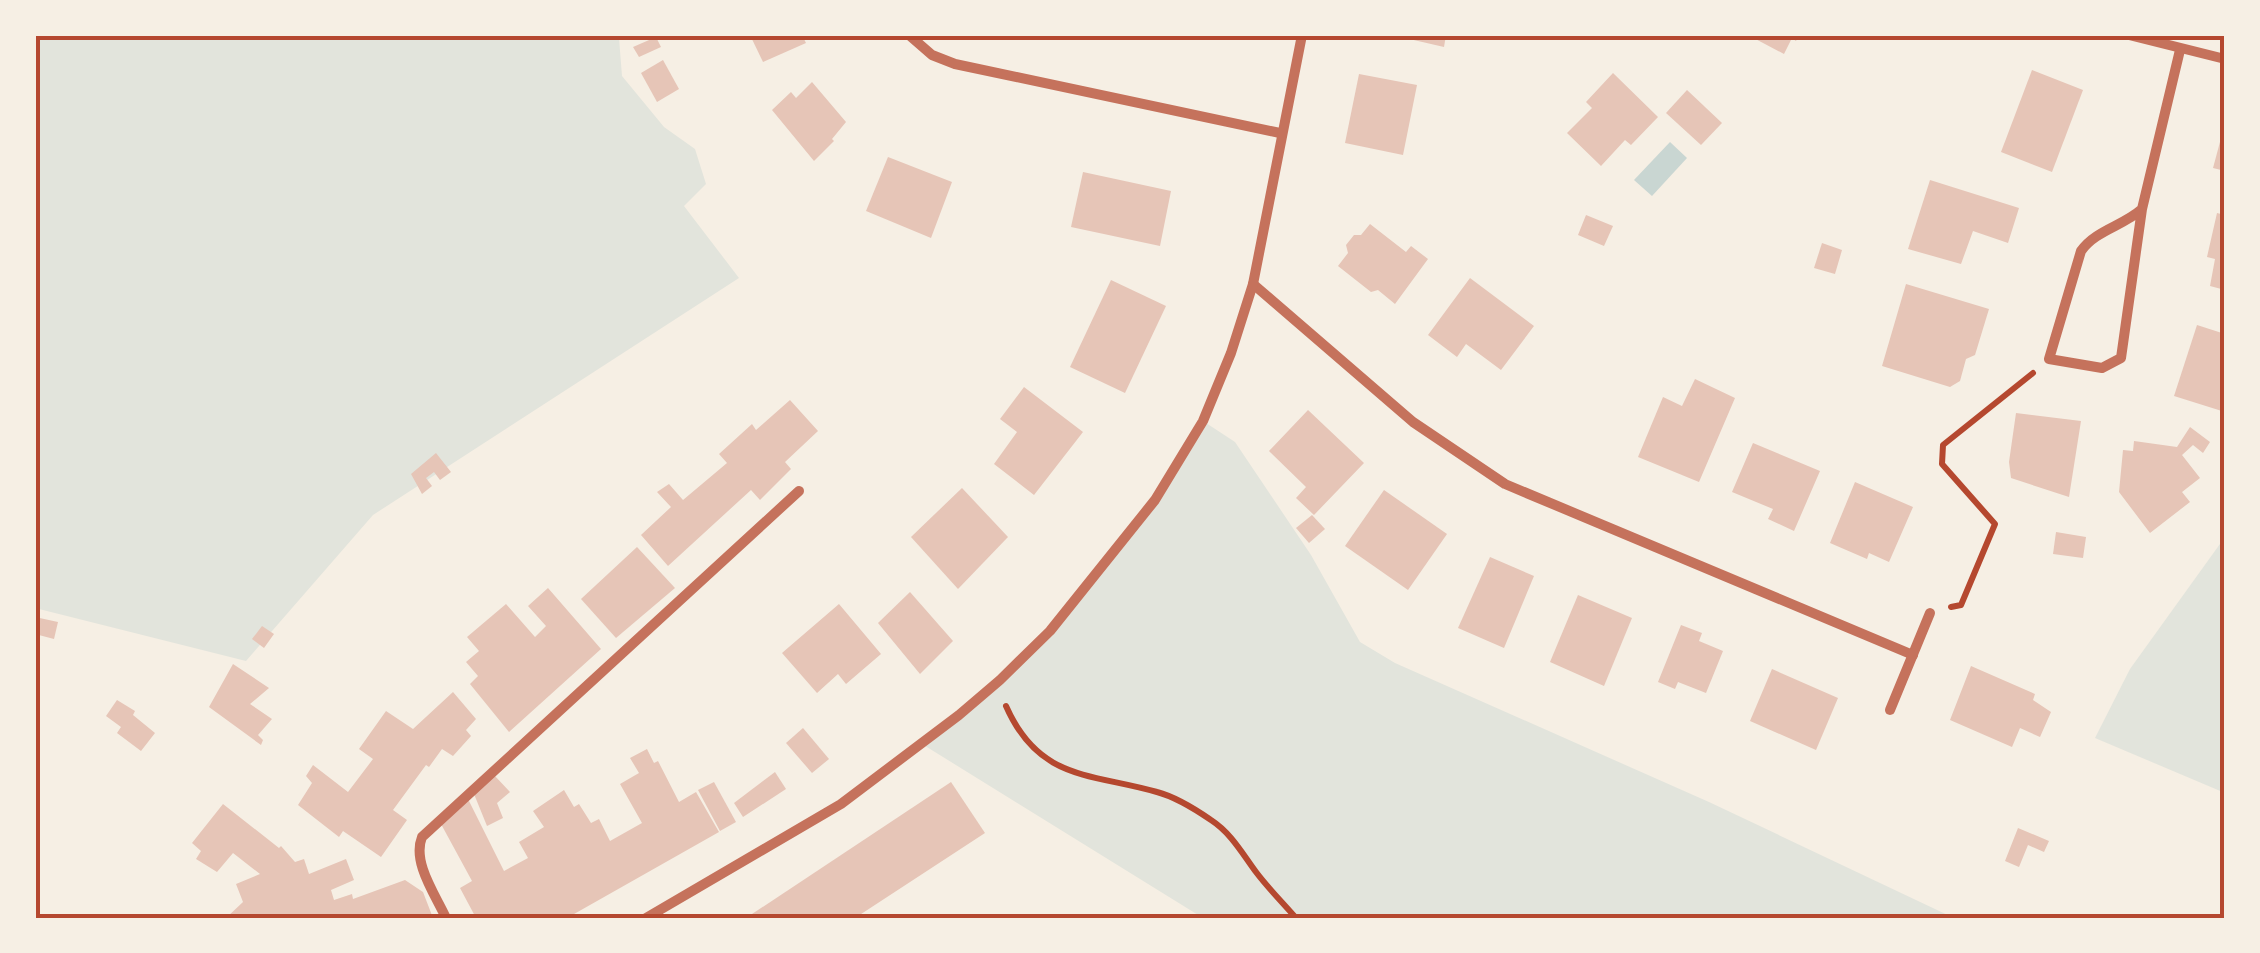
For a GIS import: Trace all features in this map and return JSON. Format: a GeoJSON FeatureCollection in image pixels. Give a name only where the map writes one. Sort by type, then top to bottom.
{"type":"FeatureCollection","features":[{"type":"Feature","properties":{"kind":"street"},"geometry":{"type":"LineString","coordinates":[[909,35],[932,55],[954,64],[1280,133]]}},
{"type":"Feature","properties":{"kind":"street"},"geometry":{"type":"LineString","coordinates":[[646,918],[772,846],[885,773],[1000,680],[1050,632],[1155,500],[1203,421],[1231,353],[1252,284],[1302,35]]}},
{"type":"Feature","properties":{"kind":"street"},"geometry":{"type":"LineString","coordinates":[[2130,35],[2225,59]]}},
{"type":"Feature","properties":{"kind":"street"},"geometry":{"type":"LineString","coordinates":[[2142,209],[2127,223],[2090,238],[2080,250],[2049,359],[2102,368],[2121,358],[2142,209],[2180,50]]}},
{"type":"Feature","properties":{"kind":"street"},"geometry":{"type":"LineString","coordinates":[[1252,284],[1413,422],[1505,484],[1913,655]]}},
{"type":"Feature","properties":{"kind":"street"},"geometry":{"type":"LineString","coordinates":[[446,918],[421,864],[418,848],[422,837],[798,491]]}},
{"type":"Feature","properties":{"kind":"street"},"geometry":{"type":"LineString","coordinates":[[1890,710],[1930,613]]}},
{"type":"Feature","properties":{"kind":"path"},"geometry":{"type":"LineString","coordinates":[[1930,613],[1960,605],[1995,524],[1942,464],[1943,444],[2049,359]]}},
{"type":"Feature","properties":{"kind":"path"},"geometry":{"type":"LineString","coordinates":[[1000,680],[1006,709],[1043,757],[1081,776],[1160,792],[1211,820],[1228,832],[1258,876],[1296,918]]}},
{"type":"Feature","properties":{"kind":"shaded area"},"geometry":{"type":"Polygon","coordinates":[[[35,35],[622,35],[622,76],[664,127],[695,149],[706,184],[684,206],[739,278],[373,515],[246,661],[35,608],[35,35]]]}},
{"type":"Feature","properties":{"kind":"shaded area"},"geometry":{"type":"Polygon","coordinates":[[[1670,142],[1687,158],[1652,196],[1634,180],[1670,142]]]}},
{"type":"Feature","properties":{"kind":"shaded area"},"geometry":{"type":"Polygon","coordinates":[[[1203,421],[1235,442],[1311,555],[1360,642],[1395,663],[1709,802],[1954,918],[1203,918],[922,744],[1050,631],[1155,500],[1203,421]]]}},
{"type":"Feature","properties":{"kind":"shaded area"},"geometry":{"type":"Polygon","coordinates":[[[2225,537],[2225,793],[2095,738],[2130,669],[2225,537]]]}},
{"type":"Feature","properties":{"kind":"building"},"geometry":{"type":"Polygon","coordinates":[[[750,35],[802,35],[806,43],[763,62],[750,35]]]}},
{"type":"Feature","properties":{"kind":"building"},"geometry":{"type":"Polygon","coordinates":[[[1392,35],[1446,35],[1444,47],[1392,35]]]}},
{"type":"Feature","properties":{"kind":"building"},"geometry":{"type":"Polygon","coordinates":[[[1748,35],[1799,35],[1796,41],[1792,38],[1784,54],[1748,35]]]}},
{"type":"Feature","properties":{"kind":"building"},"geometry":{"type":"Polygon","coordinates":[[[656,37],[661,47],[639,57],[633,47],[656,37]]]}},
{"type":"Feature","properties":{"kind":"building"},"geometry":{"type":"Polygon","coordinates":[[[663,60],[679,89],[657,102],[641,73],[663,60]]]}},
{"type":"Feature","properties":{"kind":"building"},"geometry":{"type":"Polygon","coordinates":[[[2032,70],[2083,90],[2052,172],[2001,152],[2032,70]]]}},
{"type":"Feature","properties":{"kind":"building"},"geometry":{"type":"Polygon","coordinates":[[[1613,73],[1658,117],[1631,145],[1625,140],[1601,166],[1567,133],[1592,108],[1586,102],[1613,73]]]}},
{"type":"Feature","properties":{"kind":"building"},"geometry":{"type":"Polygon","coordinates":[[[1359,74],[1417,85],[1403,155],[1345,143],[1359,74]]]}},
{"type":"Feature","properties":{"kind":"building"},"geometry":{"type":"Polygon","coordinates":[[[812,82],[846,122],[814,161],[772,110],[791,92],[796,98],[812,82]]]}},
{"type":"Feature","properties":{"kind":"building"},"geometry":{"type":"Polygon","coordinates":[[[1687,90],[1722,123],[1701,145],[1666,113],[1687,90]]]}},
{"type":"Feature","properties":{"kind":"building"},"geometry":{"type":"Polygon","coordinates":[[[2225,127],[2225,171],[2213,168],[2225,127]]]}},
{"type":"Feature","properties":{"kind":"building"},"geometry":{"type":"Polygon","coordinates":[[[888,157],[952,182],[931,238],[866,211],[888,157]]]}},
{"type":"Feature","properties":{"kind":"building"},"geometry":{"type":"Polygon","coordinates":[[[1083,172],[1171,191],[1160,246],[1071,227],[1083,172]]]}},
{"type":"Feature","properties":{"kind":"building"},"geometry":{"type":"Polygon","coordinates":[[[1930,180],[2019,208],[2008,243],[1973,231],[1961,264],[1908,249],[1930,180]]]}},
{"type":"Feature","properties":{"kind":"building"},"geometry":{"type":"Polygon","coordinates":[[[2217,213],[2225,215],[2225,290],[2210,286],[2215,259],[2207,257],[2217,213]]]}},
{"type":"Feature","properties":{"kind":"building"},"geometry":{"type":"Polygon","coordinates":[[[1586,215],[1613,226],[1604,246],[1578,235],[1586,215]]]}},
{"type":"Feature","properties":{"kind":"building"},"geometry":{"type":"Polygon","coordinates":[[[1370,224],[1406,252],[1411,246],[1428,259],[1395,304],[1378,290],[1371,292],[1338,266],[1348,253],[1346,245],[1370,224]]]}},
{"type":"Feature","properties":{"kind":"building"},"geometry":{"type":"Polygon","coordinates":[[[1822,243],[1842,250],[1835,274],[1814,268],[1822,243]]]}},
{"type":"Feature","properties":{"kind":"building"},"geometry":{"type":"Polygon","coordinates":[[[1470,278],[1534,326],[1501,370],[1466,344],[1457,357],[1428,335],[1470,278]]]}},
{"type":"Feature","properties":{"kind":"building"},"geometry":{"type":"Polygon","coordinates":[[[1111,280],[1166,306],[1125,393],[1070,367],[1111,280]]]}},
{"type":"Feature","properties":{"kind":"building"},"geometry":{"type":"Polygon","coordinates":[[[1906,284],[1989,309],[1975,355],[1966,359],[1960,381],[1950,387],[1882,366],[1906,284]]]}},
{"type":"Feature","properties":{"kind":"building"},"geometry":{"type":"Polygon","coordinates":[[[2197,325],[2225,334],[2225,412],[2174,396],[2197,325]]]}},
{"type":"Feature","properties":{"kind":"building"},"geometry":{"type":"Polygon","coordinates":[[[1695,379],[1735,398],[1699,482],[1638,457],[1663,397],[1682,406],[1695,379]]]}},
{"type":"Feature","properties":{"kind":"building"},"geometry":{"type":"Polygon","coordinates":[[[1024,387],[1083,432],[1034,495],[994,464],[1017,432],[1000,419],[1024,387]]]}},
{"type":"Feature","properties":{"kind":"building"},"geometry":{"type":"Polygon","coordinates":[[[790,400],[818,431],[785,462],[791,469],[760,500],[751,490],[668,566],[641,535],[671,507],[657,492],[669,484],[683,500],[727,463],[719,454],[752,424],[756,430],[790,400]]]}},
{"type":"Feature","properties":{"kind":"building"},"geometry":{"type":"Polygon","coordinates":[[[1308,410],[1364,463],[1314,515],[1296,498],[1306,487],[1269,451],[1308,410]]]}},
{"type":"Feature","properties":{"kind":"building"},"geometry":{"type":"Polygon","coordinates":[[[2016,413],[2081,421],[2069,497],[2011,478],[2009,462],[2016,413]]]}},
{"type":"Feature","properties":{"kind":"building"},"geometry":{"type":"Polygon","coordinates":[[[2190,427],[2210,442],[2203,453],[2193,445],[2182,455],[2200,478],[2182,492],[2190,502],[2150,533],[2119,492],[2123,450],[2133,451],[2134,441],[2177,447],[2190,427]]]}},
{"type":"Feature","properties":{"kind":"building"},"geometry":{"type":"Polygon","coordinates":[[[1753,443],[1820,471],[1794,531],[1768,519],[1773,509],[1732,492],[1753,443]]]}},
{"type":"Feature","properties":{"kind":"building"},"geometry":{"type":"Polygon","coordinates":[[[436,453],[451,472],[440,480],[434,472],[426,478],[432,486],[422,494],[411,474],[436,453]]]}},
{"type":"Feature","properties":{"kind":"building"},"geometry":{"type":"Polygon","coordinates":[[[1855,482],[1913,507],[1889,562],[1869,553],[1867,559],[1830,543],[1855,482]]]}},
{"type":"Feature","properties":{"kind":"building"},"geometry":{"type":"Polygon","coordinates":[[[962,488],[1008,537],[958,589],[911,537],[962,488]]]}},
{"type":"Feature","properties":{"kind":"building"},"geometry":{"type":"Polygon","coordinates":[[[1384,490],[1447,534],[1408,590],[1345,546],[1384,490]]]}},
{"type":"Feature","properties":{"kind":"building"},"geometry":{"type":"Polygon","coordinates":[[[1312,515],[1325,529],[1309,543],[1296,528],[1312,515]]]}},
{"type":"Feature","properties":{"kind":"building"},"geometry":{"type":"Polygon","coordinates":[[[2056,532],[2086,537],[2083,558],[2053,554],[2056,532]]]}},
{"type":"Feature","properties":{"kind":"building"},"geometry":{"type":"Polygon","coordinates":[[[637,547],[675,588],[616,638],[581,599],[637,547]]]}},
{"type":"Feature","properties":{"kind":"building"},"geometry":{"type":"Polygon","coordinates":[[[1490,557],[1534,576],[1504,648],[1458,628],[1490,557]]]}},
{"type":"Feature","properties":{"kind":"building"},"geometry":{"type":"Polygon","coordinates":[[[548,588],[601,649],[509,732],[470,684],[478,676],[466,662],[479,651],[467,637],[506,604],[535,637],[546,626],[528,606],[548,588]]]}},
{"type":"Feature","properties":{"kind":"building"},"geometry":{"type":"Polygon","coordinates":[[[910,592],[953,641],[920,674],[878,623],[910,592]]]}},
{"type":"Feature","properties":{"kind":"building"},"geometry":{"type":"Polygon","coordinates":[[[1578,595],[1632,618],[1604,686],[1550,662],[1578,595]]]}},
{"type":"Feature","properties":{"kind":"building"},"geometry":{"type":"Polygon","coordinates":[[[839,604],[881,654],[846,684],[838,674],[817,693],[782,653],[839,604]]]}},
{"type":"Feature","properties":{"kind":"building"},"geometry":{"type":"Polygon","coordinates":[[[35,617],[58,622],[54,639],[35,634],[35,617]]]}},
{"type":"Feature","properties":{"kind":"building"},"geometry":{"type":"Polygon","coordinates":[[[1681,625],[1702,633],[1699,641],[1723,651],[1706,693],[1678,682],[1675,689],[1658,682],[1681,625]]]}},
{"type":"Feature","properties":{"kind":"building"},"geometry":{"type":"Polygon","coordinates":[[[262,626],[274,634],[264,648],[252,639],[262,626]]]}},
{"type":"Feature","properties":{"kind":"building"},"geometry":{"type":"Polygon","coordinates":[[[233,664],[269,688],[250,704],[272,719],[258,735],[263,740],[261,745],[209,707],[233,664]]]}},
{"type":"Feature","properties":{"kind":"building"},"geometry":{"type":"Polygon","coordinates":[[[1971,666],[2035,694],[2033,700],[2051,712],[2040,737],[2020,728],[2012,747],[1950,720],[1971,666]]]}},
{"type":"Feature","properties":{"kind":"building"},"geometry":{"type":"Polygon","coordinates":[[[1772,669],[1838,698],[1816,750],[1750,721],[1772,669]]]}},
{"type":"Feature","properties":{"kind":"building"},"geometry":{"type":"Polygon","coordinates":[[[453,692],[476,719],[466,730],[471,736],[453,756],[442,749],[429,767],[426,765],[393,810],[407,820],[381,857],[343,831],[339,837],[298,805],[312,783],[306,776],[313,765],[348,792],[373,759],[359,749],[386,711],[413,729],[453,692]]]}},
{"type":"Feature","properties":{"kind":"building"},"geometry":{"type":"Polygon","coordinates":[[[117,700],[135,711],[133,715],[155,733],[141,751],[117,733],[121,727],[106,716],[117,700]]]}},
{"type":"Feature","properties":{"kind":"building"},"geometry":{"type":"Polygon","coordinates":[[[803,728],[829,759],[812,773],[786,743],[803,728]]]}},
{"type":"Feature","properties":{"kind":"building"},"geometry":{"type":"Polygon","coordinates":[[[647,749],[654,763],[658,761],[679,802],[696,792],[719,832],[567,918],[476,918],[460,888],[472,881],[441,824],[468,799],[504,871],[528,858],[519,842],[544,827],[533,811],[564,790],[574,807],[579,804],[591,823],[599,819],[610,841],[642,823],[620,784],[639,773],[630,758],[647,749]]]}},
{"type":"Feature","properties":{"kind":"building"},"geometry":{"type":"Polygon","coordinates":[[[775,772],[786,789],[743,817],[734,803],[775,772]]]}},
{"type":"Feature","properties":{"kind":"building"},"geometry":{"type":"Polygon","coordinates":[[[494,775],[510,792],[497,803],[503,818],[487,826],[474,794],[494,775]]]}},
{"type":"Feature","properties":{"kind":"building"},"geometry":{"type":"Polygon","coordinates":[[[714,782],[736,822],[720,831],[698,790],[714,782]]]}},
{"type":"Feature","properties":{"kind":"building"},"geometry":{"type":"Polygon","coordinates":[[[951,782],[985,833],[855,918],[746,918],[951,782]]]}},
{"type":"Feature","properties":{"kind":"building"},"geometry":{"type":"Polygon","coordinates":[[[223,804],[281,846],[295,862],[304,859],[309,874],[346,859],[354,880],[331,890],[334,900],[352,894],[353,899],[405,880],[423,892],[433,918],[226,918],[243,902],[236,884],[260,874],[233,853],[217,872],[196,859],[201,851],[192,843],[223,804]]]}},
{"type":"Feature","properties":{"kind":"building"},"geometry":{"type":"Polygon","coordinates":[[[2018,828],[2049,841],[2044,852],[2028,845],[2019,867],[2005,861],[2018,828]]]}}]}
